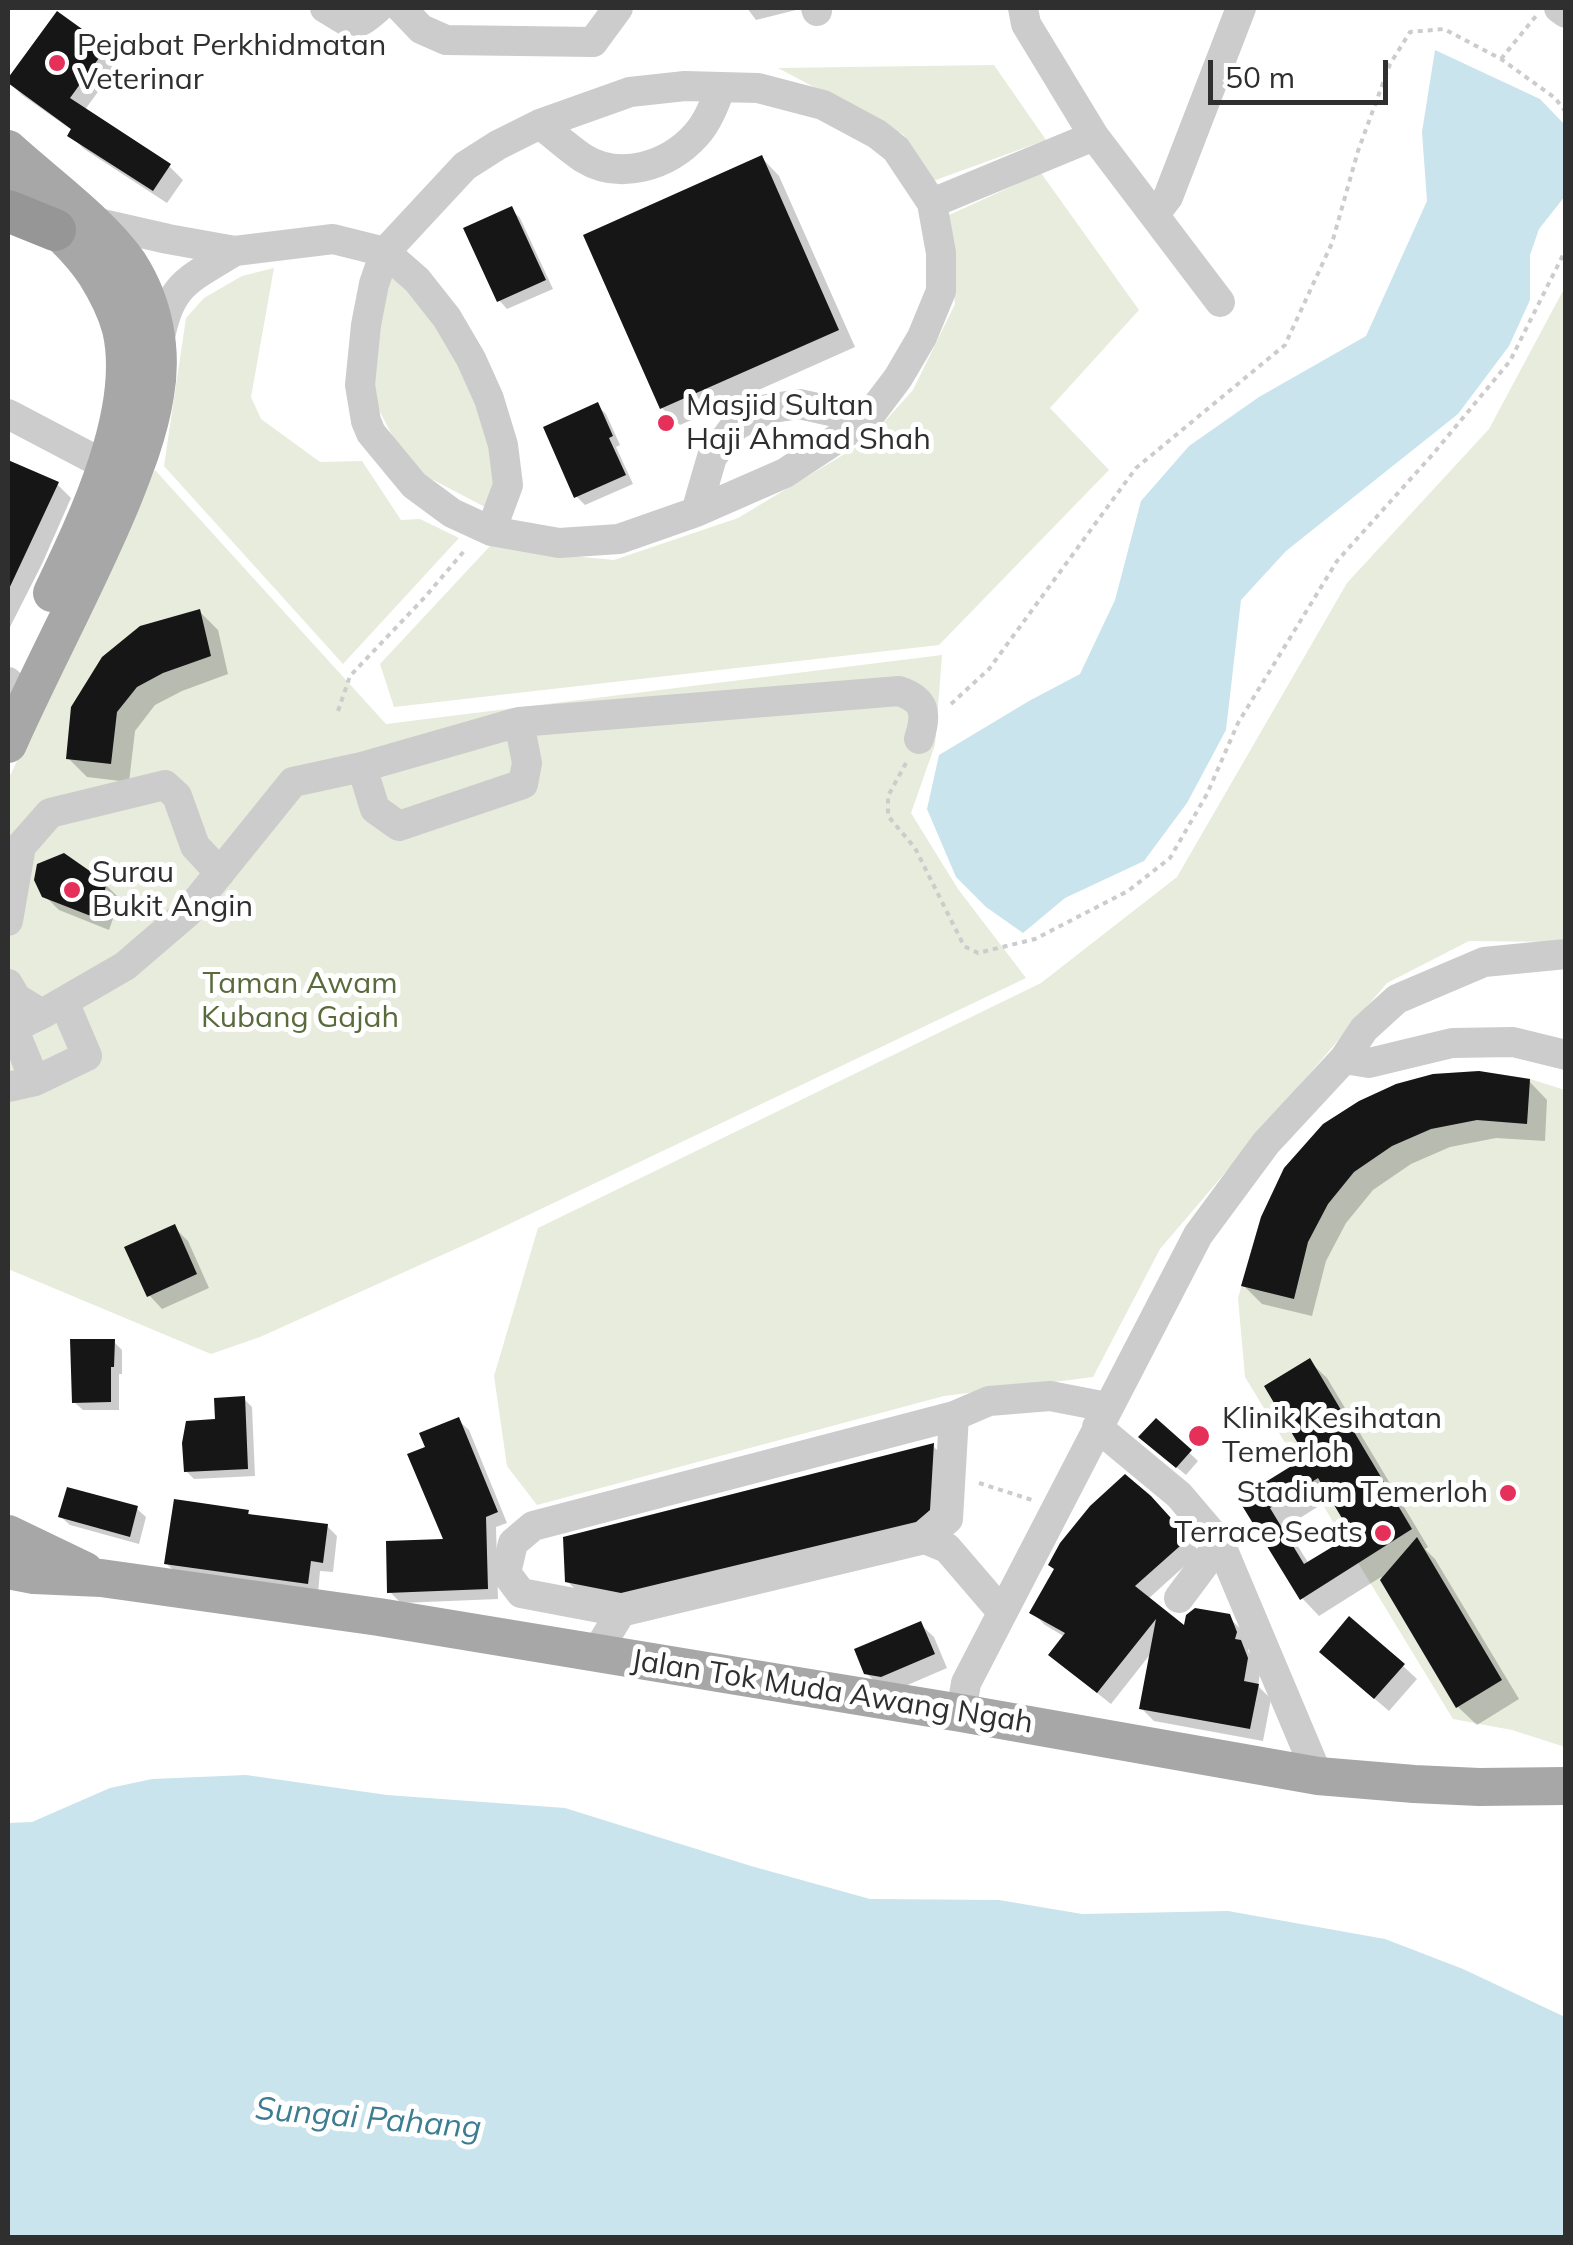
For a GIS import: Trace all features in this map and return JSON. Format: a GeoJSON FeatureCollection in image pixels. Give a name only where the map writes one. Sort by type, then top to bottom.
{"type":"FeatureCollection","features":[{"type":"Feature","properties":{"kind":"highway"},"geometry":{"type":"LineString","coordinates":[[8,211],[72,225]]}},
{"type":"Feature","properties":{"kind":"main road"},"geometry":{"type":"LineString","coordinates":[[8,744],[102,550],[140,457],[156,394],[158,354],[154,319],[128,264],[109,240],[72,225],[10,158]]}},
{"type":"Feature","properties":{"kind":"main road"},"geometry":{"type":"LineString","coordinates":[[8,684],[69,559],[106,466],[122,404],[124,364],[120,328],[95,273],[76,249],[72,225]]}},
{"type":"Feature","properties":{"kind":"main road","name":"Jalan Tok Muda Awang Ngah"},"geometry":{"type":"LineString","coordinates":[[8,1534],[101,1578]]}},
{"type":"Feature","properties":{"kind":"main road","name":"Jalan Tok Muda Awang Ngah"},"geometry":{"type":"LineString","coordinates":[[16,1575],[101,1578],[378,1617],[961,1712],[1318,1776],[1414,1784],[1566,1786]]}},
{"type":"Feature","properties":{"kind":"street"},"geometry":{"type":"LineString","coordinates":[[325,8],[354,24],[360,24],[378,8]]}},
{"type":"Feature","properties":{"kind":"street"},"geometry":{"type":"LineString","coordinates":[[401,8],[422,29],[446,40],[593,42],[618,8]]}},
{"type":"Feature","properties":{"kind":"street"},"geometry":{"type":"LineString","coordinates":[[1023,8],[1026,24],[1094,136],[1220,302]]}},
{"type":"Feature","properties":{"kind":"street"},"geometry":{"type":"LineString","coordinates":[[1154,215],[1168,197],[1241,8]]}},
{"type":"Feature","properties":{"kind":"street"},"geometry":{"type":"LineString","coordinates":[[1558,8],[1566,13]]}},
{"type":"Feature","properties":{"kind":"street"},"geometry":{"type":"LineString","coordinates":[[684,86],[758,88],[823,105],[896,148],[932,203],[941,254],[941,291],[922,337],[867,419],[785,473],[696,512],[619,539],[559,543],[488,530],[452,512],[414,485],[371,433],[360,385],[366,325],[384,252],[464,166],[540,124],[630,92],[684,86]]}},
{"type":"Feature","properties":{"kind":"street"},"geometry":{"type":"LineString","coordinates":[[540,124],[584,159],[623,171],[673,155],[697,134],[721,87]]}},
{"type":"Feature","properties":{"kind":"street"},"geometry":{"type":"LineString","coordinates":[[932,203],[1094,136]]}},
{"type":"Feature","properties":{"kind":"street"},"geometry":{"type":"LineString","coordinates":[[72,225],[235,251],[332,239],[384,252],[418,280],[446,318],[471,359],[489,400],[503,445],[508,485],[488,530]]}},
{"type":"Feature","properties":{"kind":"street"},"geometry":{"type":"LineString","coordinates":[[158,354],[164,316],[176,291],[235,251]]}},
{"type":"Feature","properties":{"kind":"street"},"geometry":{"type":"LineString","coordinates":[[696,512],[712,456],[735,426],[767,409],[799,404],[867,419]]}},
{"type":"Feature","properties":{"kind":"street"},"geometry":{"type":"LineString","coordinates":[[8,414],[106,466]]}},
{"type":"Feature","properties":{"kind":"street"},"geometry":{"type":"LineString","coordinates":[[8,984],[16,998],[53,1008],[87,1056],[21,1084],[10,1027],[53,1008],[125,966],[188,912],[292,782],[362,768],[519,722],[899,691],[913,696],[922,707],[925,722],[919,739]]}},
{"type":"Feature","properties":{"kind":"street"},"geometry":{"type":"LineString","coordinates":[[362,768],[375,810],[399,826],[523,784],[527,763],[519,722]]}},
{"type":"Feature","properties":{"kind":"street"},"geometry":{"type":"LineString","coordinates":[[8,921],[21,846],[50,813],[165,785],[177,796],[195,846],[220,873]]}},
{"type":"Feature","properties":{"kind":"street"},"geometry":{"type":"LineString","coordinates":[[961,1712],[966,1683],[1198,1236],[1266,1143],[1344,1059],[1364,1028],[1397,999],[1484,962],[1566,954]]}},
{"type":"Feature","properties":{"kind":"street"},"geometry":{"type":"LineString","coordinates":[[1344,1059],[1370,1063],[1452,1044],[1513,1042],[1566,1055]]}},
{"type":"Feature","properties":{"kind":"street"},"geometry":{"type":"LineString","coordinates":[[954,1416],[948,1519],[925,1538],[621,1612],[521,1593],[506,1574],[514,1543],[533,1526],[954,1416],[990,1401],[1050,1396],[1102,1417],[1220,1543],[1318,1776]]}},
{"type":"Feature","properties":{"kind":"street"},"geometry":{"type":"LineString","coordinates":[[925,1538],[947,1548],[1002,1612]]}},
{"type":"Feature","properties":{"kind":"street"},"geometry":{"type":"LineString","coordinates":[[1179,1598],[1220,1543]]}},
{"type":"Feature","properties":{"kind":"street"},"geometry":{"type":"LineString","coordinates":[[596,1653],[621,1612]]}},
{"type":"Feature","properties":{"kind":"path"},"geometry":{"type":"LineString","coordinates":[[1501,59],[1542,8]]}},
{"type":"Feature","properties":{"kind":"path"},"geometry":{"type":"LineString","coordinates":[[1566,112],[1556,98],[1501,59],[1444,29],[1410,32],[1390,64],[1358,151],[1332,243],[1285,345],[1136,468],[989,668],[919,739],[888,796],[888,816],[915,848],[964,946],[978,953],[1034,939],[1128,891],[1170,858],[1207,794],[1238,723],[1337,561],[1510,362],[1566,249]]}},
{"type":"Feature","properties":{"kind":"path"},"geometry":{"type":"LineString","coordinates":[[338,711],[350,676],[488,530]]}},
{"type":"Feature","properties":{"kind":"path"},"geometry":{"type":"LineString","coordinates":[[950,1482],[972,1481],[1056,1508]]}},
{"type":"Feature","properties":{"kind":"green space"},"geometry":{"type":"Polygon","coordinates":[[[994,65],[1046,140],[933,181],[904,135],[778,68],[994,65]]]}},
{"type":"Feature","properties":{"kind":"green space"},"geometry":{"type":"Polygon","coordinates":[[[1041,173],[1139,310],[1050,408],[1109,470],[939,645],[394,707],[380,664],[491,545],[614,560],[738,518],[868,440],[913,390],[955,304],[947,216],[1041,173]]]}},
{"type":"Feature","properties":{"kind":"green space"},"geometry":{"type":"Polygon","coordinates":[[[386,264],[414,289],[462,363],[493,442],[498,486],[485,507],[420,473],[393,437],[374,400],[371,368],[386,264]]]}},
{"type":"Feature","properties":{"kind":"green space"},"geometry":{"type":"Polygon","coordinates":[[[274,268],[251,397],[261,419],[320,462],[362,461],[401,520],[420,519],[459,538],[343,664],[164,466],[186,318],[204,298],[242,276],[274,268]]]}},
{"type":"Feature","properties":{"kind":"green space"},"geometry":{"type":"Polygon","coordinates":[[[1565,287],[1565,942],[1469,941],[1387,983],[1160,1249],[1093,1377],[944,1396],[537,1505],[507,1466],[494,1376],[538,1228],[1041,983],[1177,877],[1347,583],[1489,429],[1565,287]]]}},
{"type":"Feature","properties":{"kind":"green space","name":"Taman Awam Kubang Gajah"},"geometry":{"type":"Polygon","coordinates":[[[155,470],[386,724],[942,655],[935,745],[911,813],[958,889],[1026,978],[482,1237],[260,1337],[211,1354],[8,1269],[8,780],[155,470]]]}},
{"type":"Feature","properties":{"kind":"green space"},"geometry":{"type":"Polygon","coordinates":[[[1479,1071],[1530,1079],[1565,1090],[1565,1747],[1512,1730],[1453,1719],[1245,1377],[1238,1298],[1261,1217],[1284,1169],[1323,1124],[1396,1084],[1433,1074],[1479,1071]]]}},
{"type":"Feature","properties":{"kind":"water"},"geometry":{"type":"Polygon","coordinates":[[[1435,50],[1540,99],[1565,125],[1565,196],[1539,229],[1530,255],[1530,300],[1509,346],[1458,414],[1286,551],[1241,600],[1226,730],[1187,803],[1144,861],[1065,898],[1023,933],[986,907],[956,877],[927,809],[939,755],[1080,674],[1115,600],[1141,501],[1189,446],[1259,397],[1366,336],[1427,201],[1422,132],[1435,50]]]}},
{"type":"Feature","properties":{"kind":"water","name":"Sungai Pahang"},"geometry":{"type":"Polygon","coordinates":[[[246,1775],[387,1795],[565,1808],[870,1899],[999,1900],[1082,1914],[1228,1911],[1385,1939],[1463,1969],[1565,2017],[1565,2237],[8,2237],[8,1823],[32,1822],[110,1788],[152,1779],[246,1775]]]}},
{"type":"Feature","properties":{"kind":"building"},"geometry":{"type":"Polygon","coordinates":[[[57,11],[107,47],[70,98],[171,164],[153,191],[67,136],[71,129],[8,83],[57,11]]]}},
{"type":"Feature","properties":{"kind":"building"},"geometry":{"type":"Polygon","coordinates":[[[762,155],[839,330],[660,409],[583,235],[762,155]]]}},
{"type":"Feature","properties":{"kind":"building"},"geometry":{"type":"Polygon","coordinates":[[[512,206],[546,280],[497,302],[463,228],[512,206]]]}},
{"type":"Feature","properties":{"kind":"building"},"geometry":{"type":"Polygon","coordinates":[[[598,402],[626,475],[574,498],[543,427],[598,402]]]}},
{"type":"Feature","properties":{"kind":"building"},"geometry":{"type":"Polygon","coordinates":[[[8,460],[59,482],[8,591],[8,460]]]}},
{"type":"Feature","properties":{"kind":"building"},"geometry":{"type":"Polygon","coordinates":[[[200,609],[211,656],[137,687],[117,712],[111,764],[66,759],[71,707],[102,657],[140,626],[200,609]]]}},
{"type":"Feature","properties":{"kind":"building","name":"Surau Bukit Angin"},"geometry":{"type":"Polygon","coordinates":[[[64,853],[107,883],[96,918],[42,897],[34,880],[37,864],[64,853]]]}},
{"type":"Feature","properties":{"kind":"building"},"geometry":{"type":"Polygon","coordinates":[[[1479,1071],[1530,1079],[1527,1124],[1477,1120],[1431,1129],[1392,1146],[1354,1172],[1328,1204],[1308,1242],[1294,1299],[1241,1286],[1261,1217],[1284,1168],[1323,1124],[1396,1084],[1433,1074],[1479,1071]]]}},
{"type":"Feature","properties":{"kind":"building"},"geometry":{"type":"Polygon","coordinates":[[[175,1224],[197,1274],[147,1297],[124,1247],[175,1224]]]}},
{"type":"Feature","properties":{"kind":"building"},"geometry":{"type":"Polygon","coordinates":[[[70,1339],[115,1339],[111,1402],[72,1403],[70,1339]]]}},
{"type":"Feature","properties":{"kind":"building"},"geometry":{"type":"Polygon","coordinates":[[[1310,1358],[1412,1529],[1300,1600],[1238,1499],[1306,1457],[1264,1386],[1310,1358]],[[1318,1478],[1270,1508],[1304,1564],[1352,1535],[1318,1478]]]}},
{"type":"Feature","properties":{"kind":"building"},"geometry":{"type":"Polygon","coordinates":[[[245,1396],[248,1469],[184,1472],[182,1443],[186,1421],[215,1419],[214,1398],[245,1396]]]}},
{"type":"Feature","properties":{"kind":"building"},"geometry":{"type":"Polygon","coordinates":[[[459,1417],[498,1512],[486,1517],[488,1589],[387,1593],[386,1541],[443,1539],[407,1454],[425,1447],[419,1433],[459,1417]]]}},
{"type":"Feature","properties":{"kind":"building"},"geometry":{"type":"Polygon","coordinates":[[[1156,1418],[1192,1450],[1176,1468],[1138,1437],[1156,1418]]]}},
{"type":"Feature","properties":{"kind":"building"},"geometry":{"type":"Polygon","coordinates":[[[934,1443],[930,1510],[916,1522],[621,1593],[565,1582],[563,1537],[934,1443]]]}},
{"type":"Feature","properties":{"kind":"building"},"geometry":{"type":"Polygon","coordinates":[[[1125,1474],[1189,1538],[1135,1586],[1184,1625],[1186,1615],[1195,1608],[1230,1614],[1237,1632],[1235,1639],[1241,1640],[1248,1658],[1244,1681],[1259,1684],[1250,1729],[1139,1709],[1156,1619],[1097,1693],[1048,1655],[1065,1633],[1029,1613],[1054,1569],[1048,1565],[1090,1506],[1125,1474]]]}},
{"type":"Feature","properties":{"kind":"building"},"geometry":{"type":"Polygon","coordinates":[[[67,1487],[138,1506],[130,1537],[58,1517],[67,1487]]]}},
{"type":"Feature","properties":{"kind":"building"},"geometry":{"type":"Polygon","coordinates":[[[174,1499],[328,1524],[323,1563],[311,1561],[308,1584],[164,1564],[174,1499]]]}},
{"type":"Feature","properties":{"kind":"building"},"geometry":{"type":"Polygon","coordinates":[[[1417,1537],[1502,1680],[1456,1708],[1380,1580],[1417,1537]]]}},
{"type":"Feature","properties":{"kind":"building"},"geometry":{"type":"Polygon","coordinates":[[[1349,1616],[1405,1664],[1374,1699],[1319,1652],[1349,1616]]]}},
{"type":"Feature","properties":{"kind":"building"},"geometry":{"type":"Polygon","coordinates":[[[921,1621],[935,1654],[881,1677],[864,1674],[854,1649],[921,1621]]]}},
{"type":"Feature","properties":{"kind":"place","name":"Pejabat Perkhidmatan Veterinar"},"geometry":{"type":"Point","coordinates":[57,63]}},
{"type":"Feature","properties":{"kind":"place","name":"Masjid Sultan Haji Ahmad Shah"},"geometry":{"type":"Point","coordinates":[666,423]}},
{"type":"Feature","properties":{"kind":"place","name":"Surau Bukit Angin"},"geometry":{"type":"Point","coordinates":[72,890]}},
{"type":"Feature","properties":{"kind":"place","name":"Klinik Kesihatan Temerloh"},"geometry":{"type":"Point","coordinates":[1199,1436]}},
{"type":"Feature","properties":{"kind":"place","name":"Stadium Temerloh"},"geometry":{"type":"Point","coordinates":[1508,1493]}},
{"type":"Feature","properties":{"kind":"place","name":"Terrace Seats"},"geometry":{"type":"Point","coordinates":[1383,1533]}}]}
